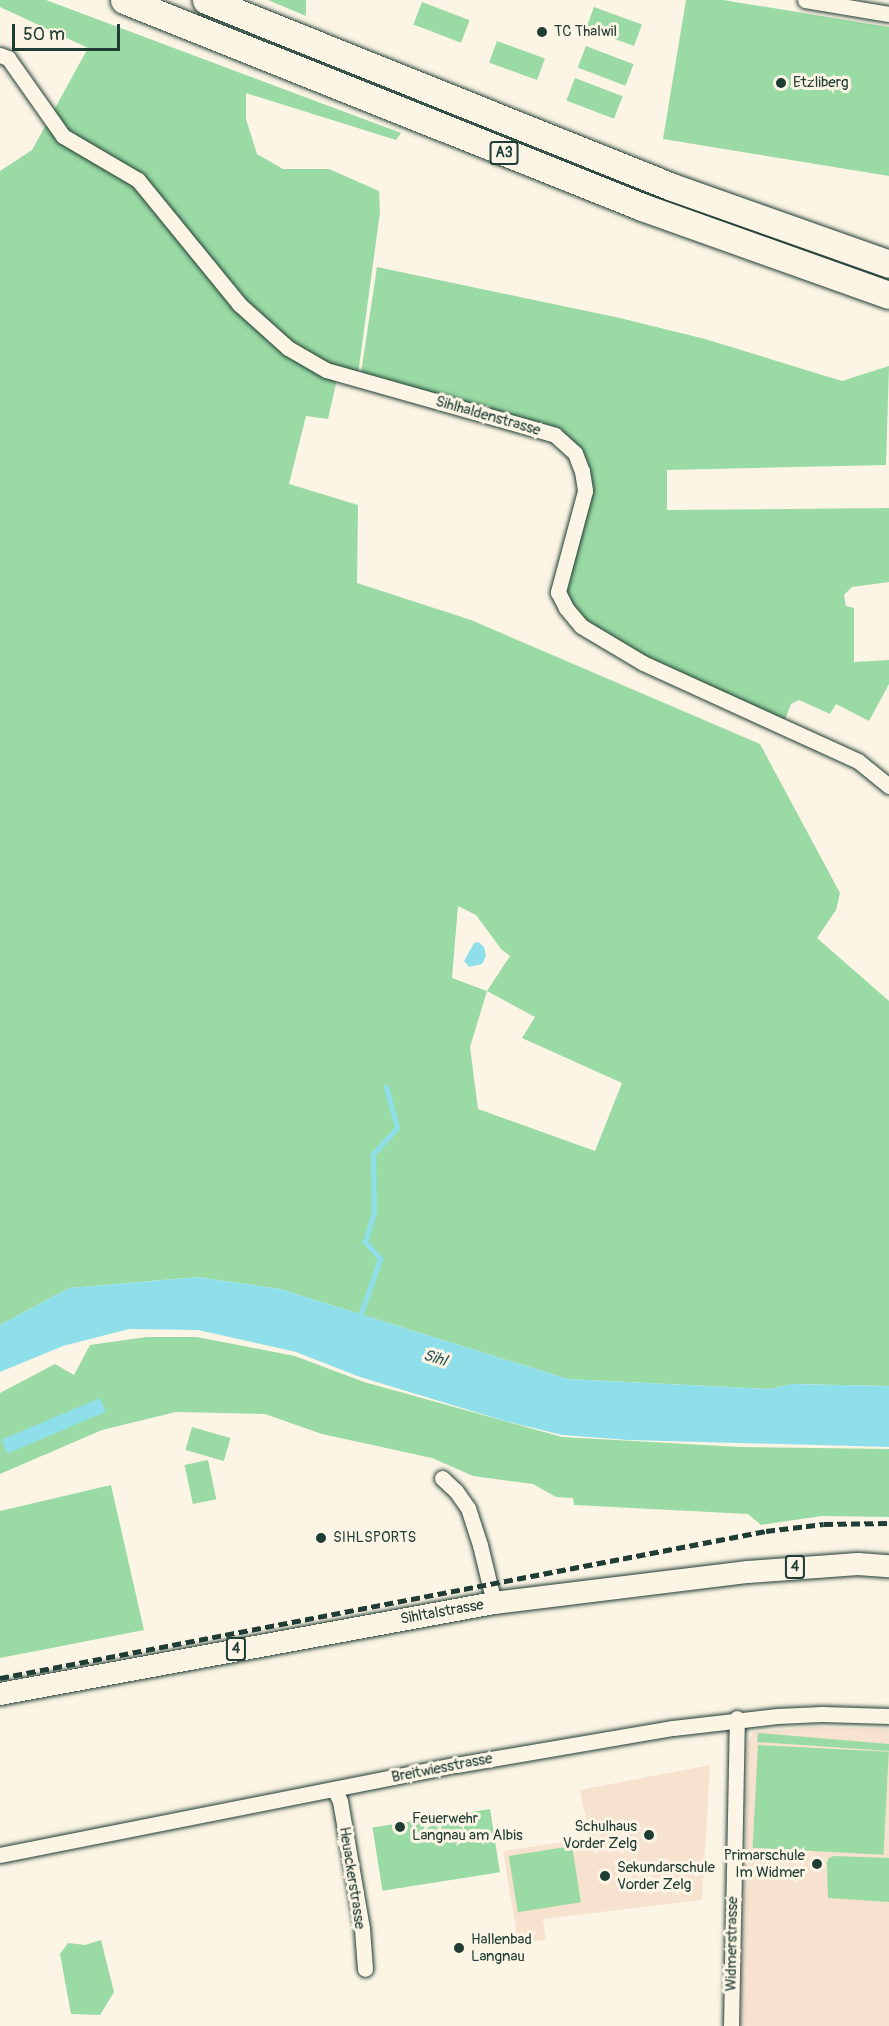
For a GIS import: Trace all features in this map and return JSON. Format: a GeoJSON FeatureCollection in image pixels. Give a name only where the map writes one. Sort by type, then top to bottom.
{"type":"FeatureCollection","features":[{"type":"Feature","properties":{"kind":"highway","name":"A3"},"geometry":{"type":"LineString","coordinates":[[124,0],[642,207],[889,294]]}},
{"type":"Feature","properties":{"kind":"highway","name":"A3"},"geometry":{"type":"LineString","coordinates":[[206,0],[642,175],[889,264]]}},
{"type":"Feature","properties":{"kind":"main road","name":"Sihltalstrasse"},"geometry":{"type":"LineString","coordinates":[[0,1695],[494,1603],[748,1572],[858,1564],[889,1566]]}},
{"type":"Feature","properties":{"kind":"street"},"geometry":{"type":"LineString","coordinates":[[805,0],[889,14]]}},
{"type":"Feature","properties":{"kind":"street","name":"Sihlhaldenstrasse"},"geometry":{"type":"LineString","coordinates":[[0,56],[8,57],[63,136],[138,180],[239,304],[288,348],[326,370],[555,435],[575,453],[582,471],[585,491],[558,591],[566,608],[581,627],[644,663],[858,761],[889,786]]}},
{"type":"Feature","properties":{"kind":"street"},"geometry":{"type":"LineString","coordinates":[[442,1478],[456,1491],[468,1508],[480,1545],[494,1603]]}},
{"type":"Feature","properties":{"kind":"street","name":"Breitwiesstrasse"},"geometry":{"type":"LineString","coordinates":[[0,1855],[456,1765],[737,1718],[822,1713],[889,1716]]}},
{"type":"Feature","properties":{"kind":"street","name":"Widmerstrasse"},"geometry":{"type":"LineString","coordinates":[[731,2026],[737,1718]]}},
{"type":"Feature","properties":{"kind":"street","name":"Heuackerstrasse"},"geometry":{"type":"LineString","coordinates":[[334,1789],[340,1801],[360,1917],[365,1969]]}},
{"type":"Feature","properties":{"kind":"shaded area","name":"Primarschule Im Widmer"},"geometry":{"type":"Polygon","coordinates":[[[814,1727],[889,1729],[889,2026],[741,2026],[748,1741],[754,1732],[814,1727]]]}},
{"type":"Feature","properties":{"kind":"shaded area","name":"Sekundarschule Vorder Zelg"},"geometry":{"type":"Polygon","coordinates":[[[710,1765],[702,1900],[543,1919],[546,1940],[518,1942],[503,1851],[590,1838],[580,1790],[710,1765]]]}},
{"type":"Feature","properties":{"kind":"green space"},"geometry":{"type":"Polygon","coordinates":[[[0,0],[46,0],[401,133],[396,140],[246,93],[246,119],[257,154],[283,169],[329,169],[379,191],[380,212],[357,382],[337,379],[328,419],[306,416],[289,484],[358,505],[357,583],[471,620],[760,744],[840,893],[836,910],[817,938],[889,1001],[889,1386],[792,1384],[770,1389],[568,1379],[280,1289],[198,1277],[69,1288],[0,1325],[0,171],[32,150],[88,48],[0,7],[0,0]],[[458,906],[452,978],[487,991],[510,956],[501,949],[476,915],[458,906]],[[487,991],[470,1047],[478,1109],[595,1151],[622,1083],[522,1038],[535,1017],[487,991]]]}},
{"type":"Feature","properties":{"kind":"green space"},"geometry":{"type":"Polygon","coordinates":[[[268,0],[306,0],[306,16],[268,0]]]}},
{"type":"Feature","properties":{"kind":"green space","name":"Etzliberg"},"geometry":{"type":"Polygon","coordinates":[[[686,0],[723,0],[889,27],[889,176],[663,139],[686,0]]]}},
{"type":"Feature","properties":{"kind":"green space"},"geometry":{"type":"Polygon","coordinates":[[[422,2],[470,20],[461,43],[413,24],[422,2]]]}},
{"type":"Feature","properties":{"kind":"green space"},"geometry":{"type":"Polygon","coordinates":[[[594,7],[642,24],[634,46],[586,29],[594,7]]]}},
{"type":"Feature","properties":{"kind":"green space"},"geometry":{"type":"Polygon","coordinates":[[[497,41],[545,58],[537,80],[489,63],[497,41]]]}},
{"type":"Feature","properties":{"kind":"green space"},"geometry":{"type":"Polygon","coordinates":[[[586,46],[634,64],[625,86],[578,67],[586,46]]]}},
{"type":"Feature","properties":{"kind":"green space"},"geometry":{"type":"Polygon","coordinates":[[[575,78],[623,96],[614,119],[566,100],[575,78]]]}},
{"type":"Feature","properties":{"kind":"green space"},"geometry":{"type":"Polygon","coordinates":[[[377,267],[620,318],[705,339],[842,381],[889,366],[886,465],[667,470],[667,510],[889,508],[889,582],[852,587],[844,595],[846,606],[854,608],[854,662],[889,660],[889,684],[869,721],[836,704],[830,714],[799,700],[791,704],[784,722],[702,687],[597,633],[570,606],[566,589],[589,494],[571,443],[361,373],[377,267]]]}},
{"type":"Feature","properties":{"kind":"green space"},"geometry":{"type":"Polygon","coordinates":[[[146,1337],[197,1337],[295,1356],[364,1382],[562,1437],[740,1447],[889,1449],[889,1517],[822,1516],[761,1525],[748,1514],[574,1505],[573,1498],[556,1497],[533,1484],[473,1476],[432,1458],[322,1434],[265,1414],[176,1412],[102,1430],[0,1474],[0,1393],[55,1364],[74,1375],[90,1345],[146,1337]]]}},
{"type":"Feature","properties":{"kind":"green space"},"geometry":{"type":"Polygon","coordinates":[[[192,1427],[230,1438],[224,1461],[185,1450],[192,1427]]]}},
{"type":"Feature","properties":{"kind":"green space"},"geometry":{"type":"Polygon","coordinates":[[[208,1460],[216,1499],[193,1504],[185,1465],[208,1460]]]}},
{"type":"Feature","properties":{"kind":"green space"},"geometry":{"type":"Polygon","coordinates":[[[111,1485],[144,1630],[0,1658],[0,1511],[111,1485]]]}},
{"type":"Feature","properties":{"kind":"green space"},"geometry":{"type":"Polygon","coordinates":[[[758,1733],[889,1744],[889,1751],[757,1742],[758,1733]]]}},
{"type":"Feature","properties":{"kind":"green space"},"geometry":{"type":"Polygon","coordinates":[[[758,1745],[889,1752],[883,1855],[753,1848],[758,1745]]]}},
{"type":"Feature","properties":{"kind":"green space"},"geometry":{"type":"Polygon","coordinates":[[[490,1809],[500,1872],[382,1891],[372,1828],[490,1809]]]}},
{"type":"Feature","properties":{"kind":"green space"},"geometry":{"type":"Polygon","coordinates":[[[572,1846],[581,1902],[518,1912],[509,1856],[572,1846]]]}},
{"type":"Feature","properties":{"kind":"green space"},"geometry":{"type":"Polygon","coordinates":[[[834,1856],[889,1858],[889,1902],[828,1898],[827,1862],[834,1856]]]}},
{"type":"Feature","properties":{"kind":"green space"},"geometry":{"type":"Polygon","coordinates":[[[101,1940],[114,1992],[100,2015],[71,2014],[60,1954],[68,1943],[85,1945],[101,1940]]]}},
{"type":"Feature","properties":{"kind":"water"},"geometry":{"type":"Polygon","coordinates":[[[478,942],[484,947],[486,956],[482,964],[469,967],[464,961],[474,943],[478,942]]]}},
{"type":"Feature","properties":{"kind":"water","name":"Sihl"},"geometry":{"type":"Polygon","coordinates":[[[198,1277],[280,1289],[568,1379],[770,1389],[792,1384],[889,1386],[889,1447],[628,1440],[562,1435],[505,1421],[360,1377],[296,1352],[198,1330],[129,1329],[63,1346],[0,1372],[0,1325],[69,1288],[198,1277]]]}},
{"type":"Feature","properties":{"kind":"water"},"geometry":{"type":"Polygon","coordinates":[[[100,1398],[106,1412],[7,1454],[2,1440],[100,1398]]]}},
{"type":"Feature","properties":{"kind":"waterway"},"geometry":{"type":"LineString","coordinates":[[359,1319],[380,1259],[365,1242],[374,1213],[373,1154],[397,1128],[386,1087]]}},
{"type":"Feature","properties":{"kind":"railway"},"geometry":{"type":"LineString","coordinates":[[0,1678],[766,1531],[824,1524],[889,1523]]}},
{"type":"Feature","properties":{"kind":"place","name":"TC Thalwil"},"geometry":{"type":"Point","coordinates":[542,32]}},
{"type":"Feature","properties":{"kind":"place","name":"Etzliberg"},"geometry":{"type":"Point","coordinates":[781,83]}},
{"type":"Feature","properties":{"kind":"place","name":"SIHLSPORTS"},"geometry":{"type":"Point","coordinates":[321,1538]}},
{"type":"Feature","properties":{"kind":"place","name":"Feuerwehr Langnau am Albis"},"geometry":{"type":"Point","coordinates":[400,1827]}},
{"type":"Feature","properties":{"kind":"place","name":"Schulhaus Vorder Zelg"},"geometry":{"type":"Point","coordinates":[649,1835]}},
{"type":"Feature","properties":{"kind":"place","name":"Primarschule Im Widmer"},"geometry":{"type":"Point","coordinates":[817,1864]}},
{"type":"Feature","properties":{"kind":"place","name":"Sekundarschule Vorder Zelg"},"geometry":{"type":"Point","coordinates":[605,1876]}},
{"type":"Feature","properties":{"kind":"place","name":"Hallenbad Langnau"},"geometry":{"type":"Point","coordinates":[459,1948]}}]}
